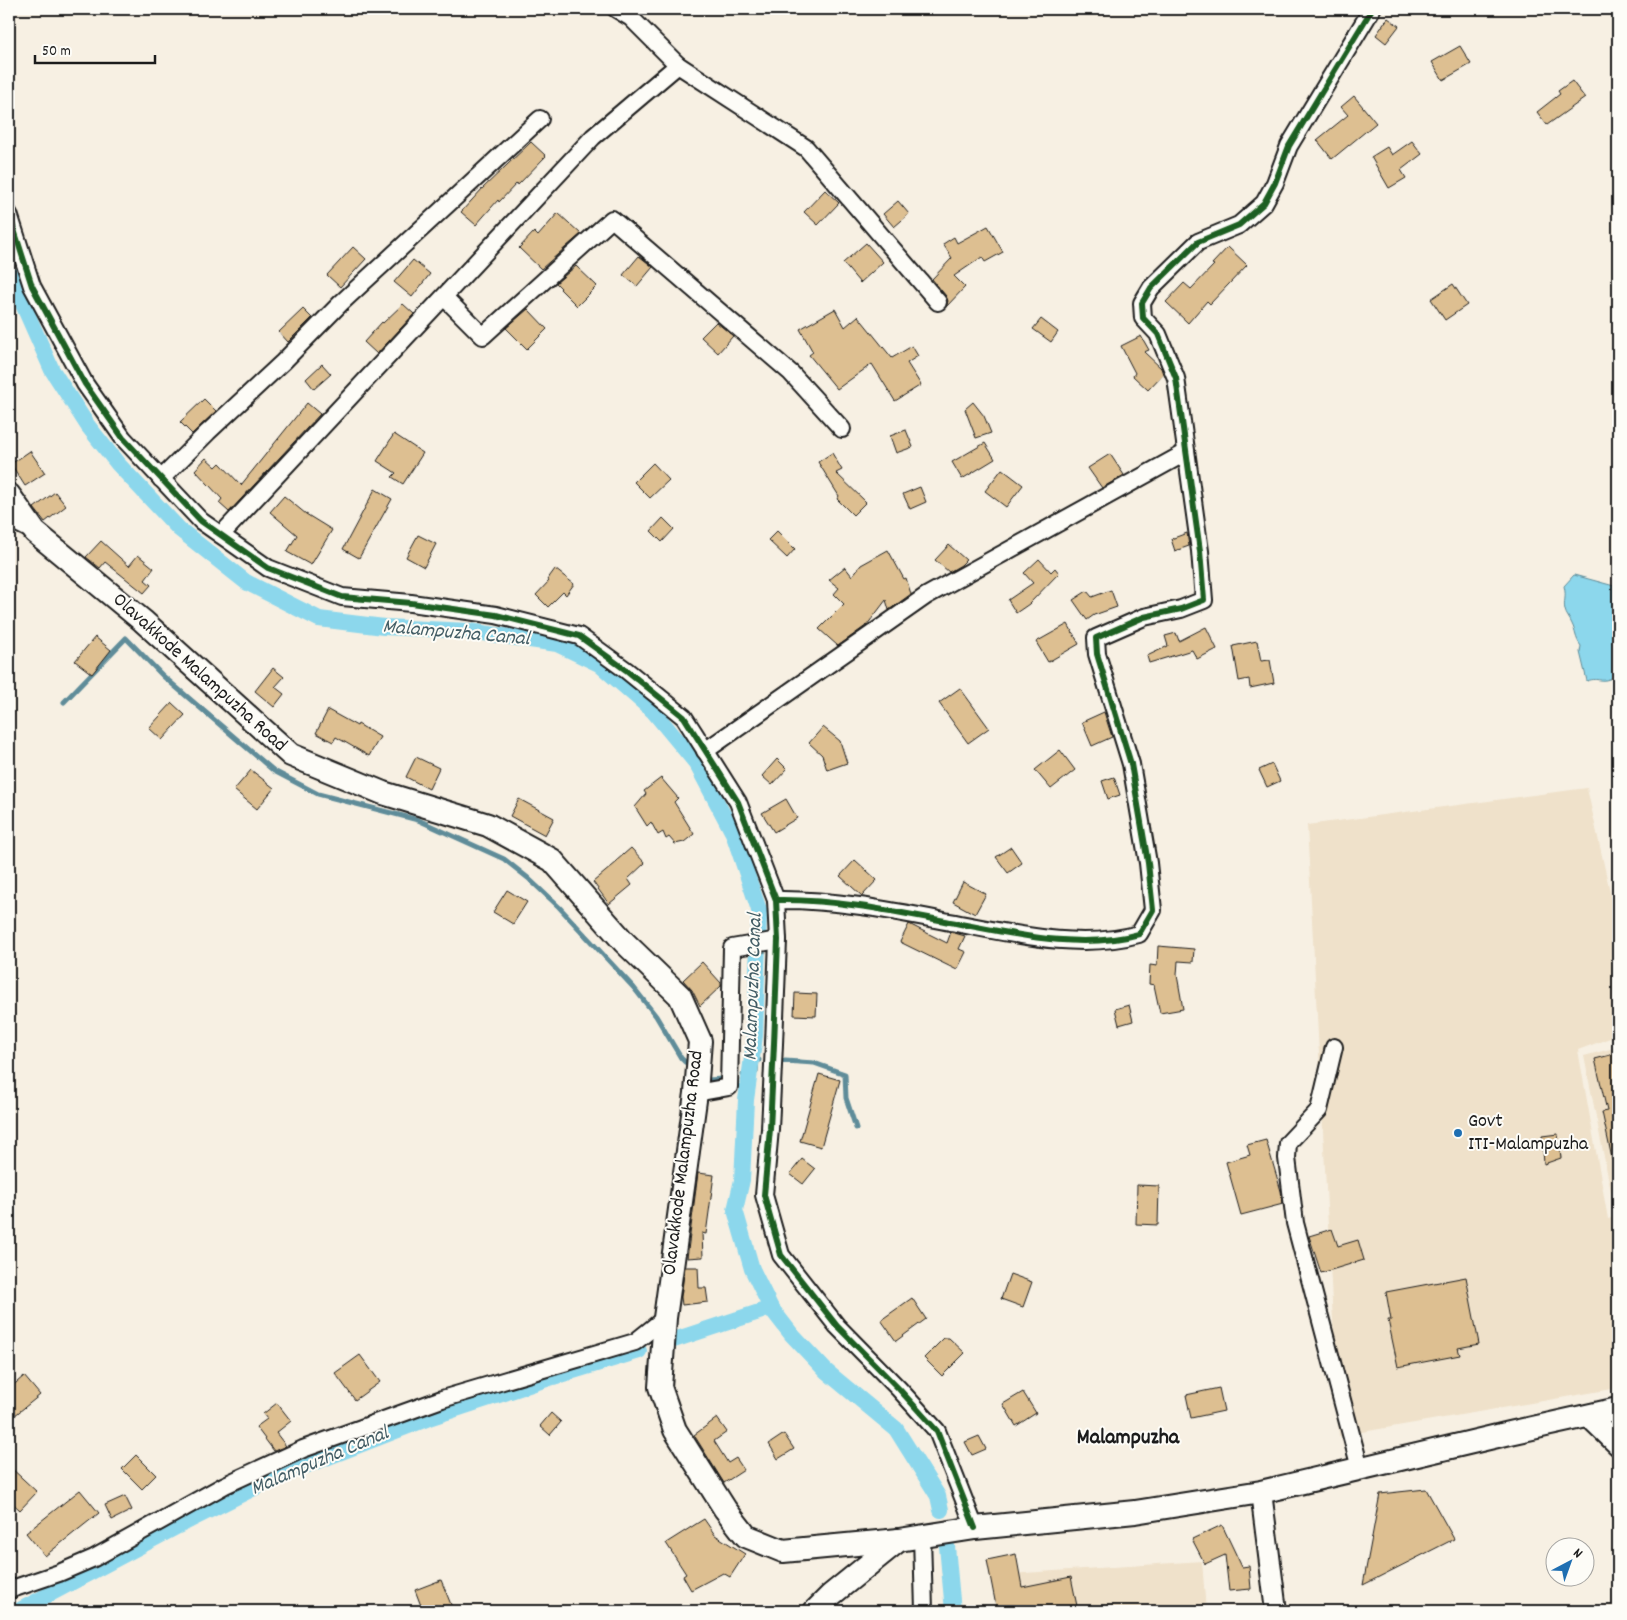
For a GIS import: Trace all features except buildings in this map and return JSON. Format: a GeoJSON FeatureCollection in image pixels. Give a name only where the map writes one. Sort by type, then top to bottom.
{"type":"FeatureCollection","features":[{"type":"Feature","properties":{"kind":"main road","name":"Olavakkode Malampuzha Road"},"geometry":{"type":"LineString","coordinates":[[9,495],[35,532],[143,621],[291,755],[383,793],[488,825],[552,860],[624,942],[680,996],[700,1041],[696,1094],[664,1318],[660,1387],[675,1430],[725,1509],[746,1536],[782,1551],[899,1540],[974,1528],[1135,1512],[1261,1492],[1618,1409]]}},
{"type":"Feature","properties":{"kind":"main road"},"geometry":{"type":"LineString","coordinates":[[816,1611],[831,1595],[899,1540]]}},
{"type":"Feature","properties":{"kind":"street"},"geometry":{"type":"LineString","coordinates":[[616,9],[631,18],[678,65],[806,148],[938,302]]}},
{"type":"Feature","properties":{"kind":"street"},"geometry":{"type":"LineString","coordinates":[[776,900],[806,899],[1016,935],[1079,941],[1119,939],[1139,934],[1153,910],[1148,862],[1130,764],[1097,654],[1096,638],[1144,616],[1181,609],[1204,600],[1200,551],[1176,378],[1158,334],[1142,318],[1142,303],[1151,288],[1198,242],[1239,225],[1264,203],[1275,183],[1289,146],[1372,9]]}},
{"type":"Feature","properties":{"kind":"street"},"geometry":{"type":"LineString","coordinates":[[221,535],[593,138],[678,65]]}},
{"type":"Feature","properties":{"kind":"street"},"geometry":{"type":"LineString","coordinates":[[161,479],[208,432],[284,362],[341,303],[540,119]]}},
{"type":"Feature","properties":{"kind":"street"},"geometry":{"type":"LineString","coordinates":[[9,214],[32,286],[85,384],[122,438],[201,521],[268,568],[342,597],[411,603],[496,615],[579,636],[626,670],[684,717],[738,802],[776,900],[778,940],[770,1129],[764,1195],[781,1255],[836,1326],[899,1389],[937,1431],[974,1528]]}},
{"type":"Feature","properties":{"kind":"street"},"geometry":{"type":"LineString","coordinates":[[444,297],[483,336],[612,219],[790,373],[842,429]]}},
{"type":"Feature","properties":{"kind":"street"},"geometry":{"type":"LineString","coordinates":[[705,750],[926,596],[1185,453]]}},
{"type":"Feature","properties":{"kind":"street"},"geometry":{"type":"LineString","coordinates":[[9,519],[35,532]]}},
{"type":"Feature","properties":{"kind":"street"},"geometry":{"type":"LineString","coordinates":[[696,1094],[729,1087],[732,948],[778,940]]}},
{"type":"Feature","properties":{"kind":"street"},"geometry":{"type":"LineString","coordinates":[[1334,1047],[1319,1110],[1288,1142],[1287,1158],[1294,1223],[1360,1468]]}},
{"type":"Feature","properties":{"kind":"street"},"geometry":{"type":"LineString","coordinates":[[9,1590],[59,1573],[94,1558],[224,1485],[303,1449],[442,1399],[635,1342],[664,1318]]}},
{"type":"Feature","properties":{"kind":"street"},"geometry":{"type":"LineString","coordinates":[[1588,1416],[1618,1445]]}},
{"type":"Feature","properties":{"kind":"street"},"geometry":{"type":"LineString","coordinates":[[1261,1492],[1276,1611]]}},
{"type":"Feature","properties":{"kind":"street"},"geometry":{"type":"LineString","coordinates":[[922,1535],[924,1611]]}},
{"type":"Feature","properties":{"kind":"shaded area","name":"Govt ITI-Malampuzha"},"geometry":{"type":"Polygon","coordinates":[[[1587,788],[1618,928],[1618,1035],[1578,1050],[1608,1219],[1618,1216],[1618,1388],[1339,1436],[1307,825],[1587,788]]]}},
{"type":"Feature","properties":{"kind":"shaded area"},"geometry":{"type":"Polygon","coordinates":[[[1618,1047],[1618,1201],[1613,1202],[1584,1056],[1618,1047]]]}},
{"type":"Feature","properties":{"kind":"shaded area"},"geometry":{"type":"Polygon","coordinates":[[[1202,1561],[1206,1611],[1000,1611],[994,1575],[1202,1561]]]}},
{"type":"Feature","properties":{"kind":"water"},"geometry":{"type":"Polygon","coordinates":[[[1574,575],[1614,586],[1618,596],[1618,674],[1612,678],[1587,681],[1580,652],[1581,646],[1566,614],[1565,607],[1564,586],[1574,575]]]}},
{"type":"Feature","properties":{"kind":"waterway","name":"Malampuzha Canal"},"geometry":{"type":"LineString","coordinates":[[9,273],[52,370],[88,426],[118,464],[179,529],[246,582],[319,619],[384,627],[469,631],[557,644],[599,664],[653,711],[696,763],[733,833],[759,910],[755,1036],[746,1100],[742,1180],[735,1210],[752,1269],[771,1308],[792,1335],[826,1371],[896,1429],[938,1496],[941,1510]]}},
{"type":"Feature","properties":{"kind":"waterway"},"geometry":{"type":"LineString","coordinates":[[64,702],[126,638],[163,676],[274,771],[318,794],[418,820],[504,859],[559,907],[634,988],[656,1016],[685,1062]]}},
{"type":"Feature","properties":{"kind":"waterway"},"geometry":{"type":"LineString","coordinates":[[743,1075],[756,1072],[757,1060],[759,1060]]}},
{"type":"Feature","properties":{"kind":"waterway"},"geometry":{"type":"LineString","coordinates":[[785,1061],[814,1063],[845,1074],[846,1098],[856,1128]]}},
{"type":"Feature","properties":{"kind":"waterway"},"geometry":{"type":"LineString","coordinates":[[709,1080],[722,1079]]}},
{"type":"Feature","properties":{"kind":"waterway","name":"Malampuzha Canal"},"geometry":{"type":"LineString","coordinates":[[671,1341],[771,1308]]}},
{"type":"Feature","properties":{"kind":"waterway","name":"Malampuzha Canal"},"geometry":{"type":"LineString","coordinates":[[18,1611],[178,1526],[274,1478],[429,1418],[639,1351]]}},
{"type":"Feature","properties":{"kind":"waterway","name":"Malampuzha Canal"},"geometry":{"type":"LineString","coordinates":[[947,1546],[953,1611]]}},
{"type":"Feature","properties":{"kind":"cycle path"},"geometry":{"type":"LineString","coordinates":[[975,1528],[937,1431],[837,1326],[781,1255],[764,1195],[770,1129],[774,1044],[778,940],[776,900],[820,901],[863,906],[996,931],[1069,941],[1116,939],[1139,934],[1153,910],[1148,863],[1131,764],[1097,654],[1096,638],[1144,617],[1181,609],[1204,600],[1200,551],[1176,378],[1158,334],[1143,318],[1142,303],[1151,288],[1198,242],[1239,225],[1264,203],[1275,183],[1289,146],[1372,9]]}},
{"type":"Feature","properties":{"kind":"cycle path"},"geometry":{"type":"LineString","coordinates":[[9,214],[32,286],[85,384],[123,438],[201,521],[268,568],[342,597],[411,603],[496,615],[579,636],[626,670],[684,717],[738,802],[776,900]]}},
{"type":"Feature","properties":{"kind":"place","name":"Govt ITI-Malampuzha"},"geometry":{"type":"Point","coordinates":[1458,1133]}},
{"type":"Feature","properties":{"kind":"district","name":"Malampuzha"},"geometry":{"type":"Point","coordinates":[1128,1438]}}]}
